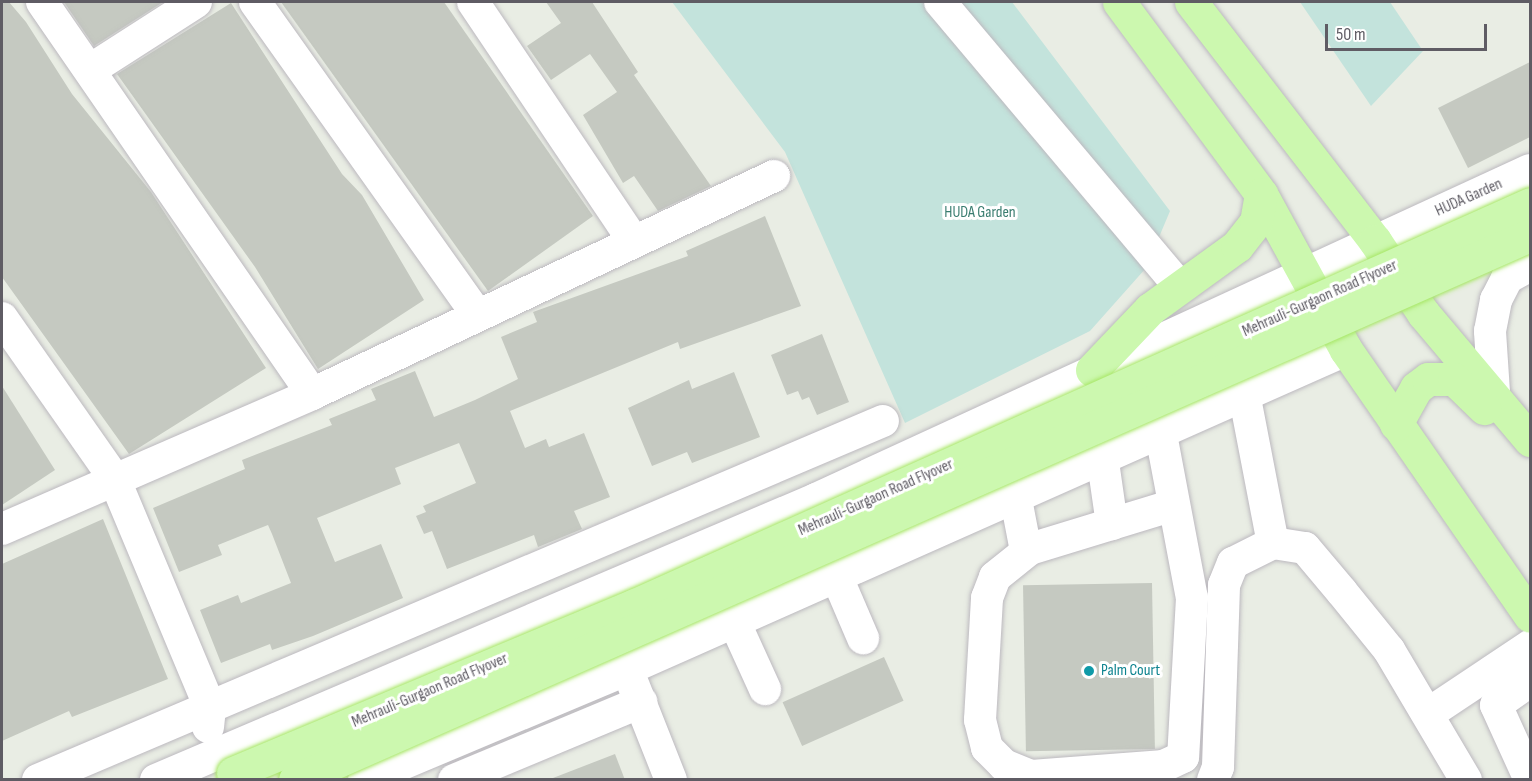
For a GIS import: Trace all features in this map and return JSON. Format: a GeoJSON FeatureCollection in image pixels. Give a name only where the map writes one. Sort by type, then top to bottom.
{"type":"FeatureCollection","features":[{"type":"Feature","properties":{"kind":"main road"},"geometry":{"type":"LineString","coordinates":[[1119,2],[1261,194],[1308,276],[1346,350],[1530,616]]}},
{"type":"Feature","properties":{"kind":"main road"},"geometry":{"type":"LineString","coordinates":[[1191,2],[1375,241],[1423,313],[1494,392],[1530,440]]}},
{"type":"Feature","properties":{"kind":"main road"},"geometry":{"type":"LineString","coordinates":[[1092,370],[1150,309],[1237,246],[1256,222],[1261,194]]}},
{"type":"Feature","properties":{"kind":"main road","name":"Mehrauli-Gurgaon Road Flyover"},"geometry":{"type":"LineString","coordinates":[[225,776],[635,606],[1530,204]]}},
{"type":"Feature","properties":{"kind":"main road","name":"Mehrauli-Gurgaon Road Flyover"},"geometry":{"type":"LineString","coordinates":[[295,780],[1530,235]]}},
{"type":"Feature","properties":{"kind":"main road"},"geometry":{"type":"LineString","coordinates":[[1396,424],[1416,388],[1428,379],[1454,379],[1530,462]]}},
{"type":"Feature","properties":{"kind":"street"},"geometry":{"type":"LineString","coordinates":[[42,2],[312,394]]}},
{"type":"Feature","properties":{"kind":"street"},"geometry":{"type":"LineString","coordinates":[[90,70],[196,2]]}},
{"type":"Feature","properties":{"kind":"street"},"geometry":{"type":"LineString","coordinates":[[255,2],[477,314]]}},
{"type":"Feature","properties":{"kind":"street"},"geometry":{"type":"LineString","coordinates":[[473,2],[632,239]]}},
{"type":"Feature","properties":{"kind":"street"},"geometry":{"type":"LineString","coordinates":[[940,2],[1180,287]]}},
{"type":"Feature","properties":{"kind":"street"},"geometry":{"type":"LineString","coordinates":[[2,529],[114,478],[312,394],[632,239],[774,176]]}},
{"type":"Feature","properties":{"kind":"street"},"geometry":{"type":"LineString","coordinates":[[1519,176],[1530,226]]}},
{"type":"Feature","properties":{"kind":"street","name":"HUDA Garden"},"geometry":{"type":"LineString","coordinates":[[156,780],[816,499],[1092,370],[1308,276],[1375,241],[1519,176]]}},
{"type":"Feature","properties":{"kind":"street"},"geometry":{"type":"LineString","coordinates":[[1494,392],[1490,331],[1496,300],[1507,278],[1530,265]]}},
{"type":"Feature","properties":{"kind":"street"},"geometry":{"type":"LineString","coordinates":[[2,318],[114,478],[210,708],[203,746],[187,766]]}},
{"type":"Feature","properties":{"kind":"street"},"geometry":{"type":"LineString","coordinates":[[1186,329],[1232,398],[1273,543]]}},
{"type":"Feature","properties":{"kind":"street"},"geometry":{"type":"LineString","coordinates":[[364,780],[627,669],[1160,429],[1346,350]]}},
{"type":"Feature","properties":{"kind":"street"},"geometry":{"type":"LineString","coordinates":[[38,780],[883,421]]}},
{"type":"Feature","properties":{"kind":"street"},"geometry":{"type":"LineString","coordinates":[[1160,429],[1171,506],[1192,598],[1186,748],[1176,764],[1030,776],[1004,765],[987,748],[980,720],[987,598],[995,577],[1026,551],[1171,506]]}},
{"type":"Feature","properties":{"kind":"street"},"geometry":{"type":"LineString","coordinates":[[1102,455],[1112,524]]}},
{"type":"Feature","properties":{"kind":"street"},"geometry":{"type":"LineString","coordinates":[[1015,494],[1026,551]]}},
{"type":"Feature","properties":{"kind":"street"},"geometry":{"type":"LineString","coordinates":[[1213,780],[1218,767],[1224,585],[1233,563],[1273,543],[1305,548],[1389,650],[1467,780]]}},
{"type":"Feature","properties":{"kind":"street"},"geometry":{"type":"LineString","coordinates":[[836,575],[863,638]]}},
{"type":"Feature","properties":{"kind":"street"},"geometry":{"type":"LineString","coordinates":[[734,621],[765,689]]}},
{"type":"Feature","properties":{"kind":"street"},"geometry":{"type":"LineString","coordinates":[[1428,714],[1530,646]]}},
{"type":"Feature","properties":{"kind":"street"},"geometry":{"type":"LineString","coordinates":[[627,669],[671,780]]}},
{"type":"Feature","properties":{"kind":"street"},"geometry":{"type":"LineString","coordinates":[[1530,681],[1496,705],[1530,780]]}},
{"type":"Feature","properties":{"kind":"street"},"geometry":{"type":"LineString","coordinates":[[454,780],[640,702]]}},
{"type":"Feature","properties":{"kind":"street"},"geometry":{"type":"LineString","coordinates":[[210,708],[240,724],[272,730]]}},
{"type":"Feature","properties":{"kind":"street"},"geometry":{"type":"LineString","coordinates":[[1510,780],[1514,748]]}},
{"type":"Feature","properties":{"kind":"green space","name":"HUDA Garden"},"geometry":{"type":"Polygon","coordinates":[[[672,2],[1012,2],[1170,211],[1146,268],[1090,331],[905,423],[785,152],[672,2]]]}},
{"type":"Feature","properties":{"kind":"green space"},"geometry":{"type":"Polygon","coordinates":[[[1300,2],[1390,2],[1423,51],[1371,106],[1300,2]]]}},
{"type":"Feature","properties":{"kind":"building"},"geometry":{"type":"Polygon","coordinates":[[[2,2],[9,2],[26,22],[72,94],[151,192],[266,368],[129,454],[2,277],[2,2]]]}},
{"type":"Feature","properties":{"kind":"building"},"geometry":{"type":"Polygon","coordinates":[[[64,2],[163,2],[94,46],[64,2]]]}},
{"type":"Feature","properties":{"kind":"building"},"geometry":{"type":"Polygon","coordinates":[[[281,2],[444,2],[593,216],[488,291],[281,2]]]}},
{"type":"Feature","properties":{"kind":"building"},"geometry":{"type":"Polygon","coordinates":[[[546,2],[592,2],[638,72],[634,75],[711,186],[658,211],[634,176],[623,183],[583,115],[617,92],[590,54],[551,80],[527,46],[561,23],[546,2]]]}},
{"type":"Feature","properties":{"kind":"building"},"geometry":{"type":"Polygon","coordinates":[[[231,3],[342,174],[362,195],[424,300],[318,369],[255,267],[117,74],[231,3]]]}},
{"type":"Feature","properties":{"kind":"building"},"geometry":{"type":"Polygon","coordinates":[[[1530,62],[1530,137],[1468,168],[1438,108],[1530,62]]]}},
{"type":"Feature","properties":{"kind":"building"},"geometry":{"type":"Polygon","coordinates":[[[765,216],[801,306],[680,349],[678,342],[510,411],[525,448],[546,439],[549,447],[584,433],[610,497],[574,511],[582,529],[538,547],[534,535],[447,569],[432,531],[424,534],[416,516],[426,512],[423,506],[476,483],[459,443],[395,468],[401,484],[317,518],[335,562],[381,544],[403,598],[313,636],[272,650],[270,644],[221,663],[200,610],[238,595],[241,603],[291,583],[272,534],[268,525],[218,545],[222,555],[179,572],[153,508],[245,469],[242,460],[332,425],[329,419],[376,400],[371,389],[415,371],[434,417],[475,400],[518,379],[501,337],[537,322],[533,312],[688,256],[686,251],[765,216]]]}},
{"type":"Feature","properties":{"kind":"building"},"geometry":{"type":"Polygon","coordinates":[[[822,334],[849,402],[817,415],[809,397],[802,400],[798,391],[787,395],[771,355],[822,334]]]}},
{"type":"Feature","properties":{"kind":"building"},"geometry":{"type":"Polygon","coordinates":[[[734,372],[760,437],[692,463],[687,452],[652,466],[628,408],[689,380],[692,389],[734,372]]]}},
{"type":"Feature","properties":{"kind":"building"},"geometry":{"type":"Polygon","coordinates":[[[2,386],[55,470],[2,505],[2,386]]]}},
{"type":"Feature","properties":{"kind":"building"},"geometry":{"type":"Polygon","coordinates":[[[103,519],[168,679],[72,717],[69,711],[2,741],[2,564],[103,519]]]}},
{"type":"Feature","properties":{"kind":"building","name":"Palm Court"},"geometry":{"type":"Polygon","coordinates":[[[1152,583],[1155,749],[1026,751],[1023,585],[1152,583]]]}},
{"type":"Feature","properties":{"kind":"building"},"geometry":{"type":"Polygon","coordinates":[[[884,657],[904,701],[802,746],[783,702],[884,657]]]}},
{"type":"Feature","properties":{"kind":"building"},"geometry":{"type":"Polygon","coordinates":[[[615,754],[625,780],[553,780],[553,778],[615,754]]]}},
{"type":"Feature","properties":{"kind":"place","name":"Palm Court"},"geometry":{"type":"Point","coordinates":[1089,671]}}]}
